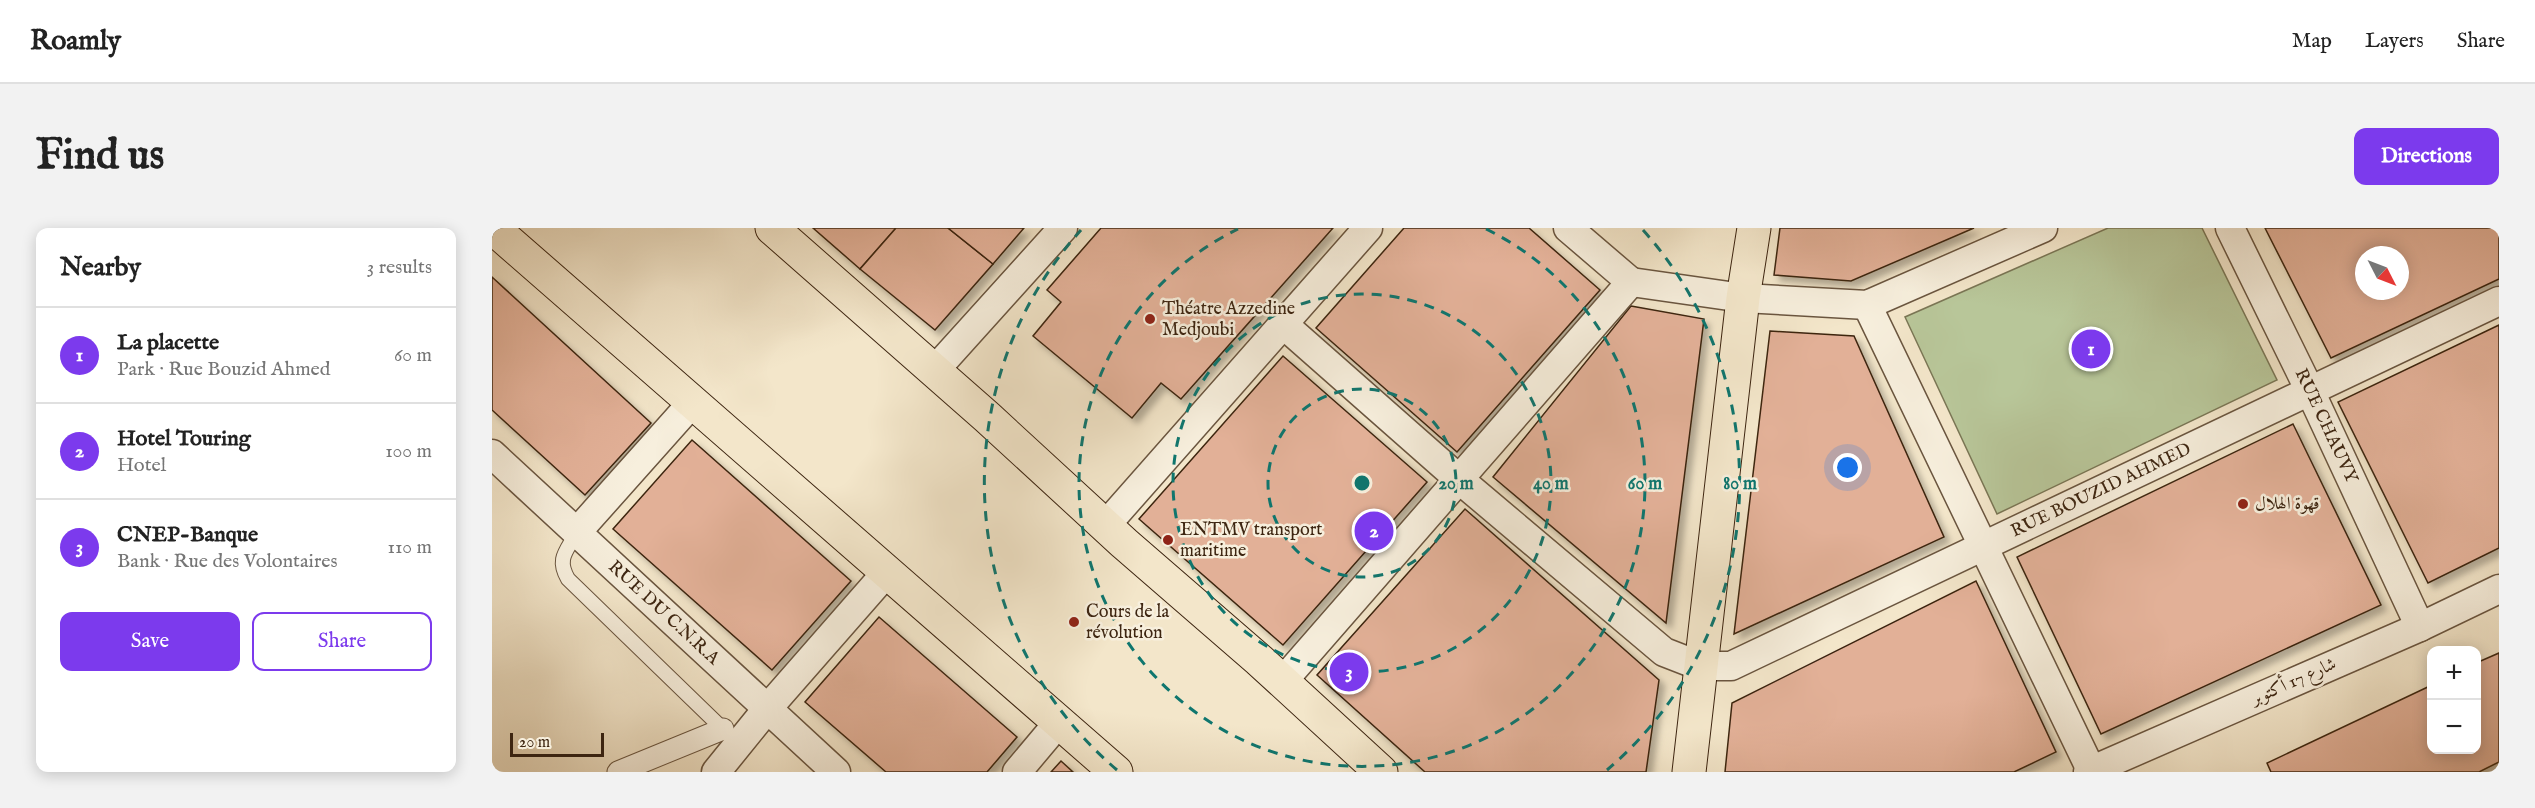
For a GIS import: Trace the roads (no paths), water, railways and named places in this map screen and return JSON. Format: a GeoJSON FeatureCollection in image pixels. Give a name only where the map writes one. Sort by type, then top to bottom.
{"type":"FeatureCollection","features":[{"type":"Feature","properties":{"kind":"main road"},"geometry":{"type":"LineString","coordinates":[[493,228],[1116,772]]}},
{"type":"Feature","properties":{"kind":"main road"},"geometry":{"type":"LineString","coordinates":[[772,228],[1381,772]]}},
{"type":"Feature","properties":{"kind":"main road"},"geometry":{"type":"LineString","coordinates":[[1689,772],[1743,298],[1754,228]]}},
{"type":"Feature","properties":{"kind":"street"},"geometry":{"type":"LineString","coordinates":[[934,371],[1063,228]]}},
{"type":"Feature","properties":{"kind":"street"},"geometry":{"type":"LineString","coordinates":[[1104,526],[1368,228]]}},
{"type":"Feature","properties":{"kind":"street"},"geometry":{"type":"LineString","coordinates":[[1569,228],[1631,282],[1743,298],[1867,305],[2043,228]]}},
{"type":"Feature","properties":{"kind":"street","name":"RUE CHAUVY"},"geometry":{"type":"LineString","coordinates":[[2230,228],[2310,391],[2420,627]]}},
{"type":"Feature","properties":{"kind":"street"},"geometry":{"type":"LineString","coordinates":[[1282,682],[1631,282]]}},
{"type":"Feature","properties":{"kind":"street","name":"RUE BOUZID AHMED"},"geometry":{"type":"LineString","coordinates":[[1700,666],[1731,666],[2499,301]]}},
{"type":"Feature","properties":{"kind":"street"},"geometry":{"type":"LineString","coordinates":[[1867,305],[2089,771]]}},
{"type":"Feature","properties":{"kind":"street"},"geometry":{"type":"LineString","coordinates":[[1283,324],[1460,480],[1664,652],[1700,666]]}},
{"type":"Feature","properties":{"kind":"street"},"geometry":{"type":"LineString","coordinates":[[577,532],[692,404]]}},
{"type":"Feature","properties":{"kind":"street","name":"RUE DU C.N.R.A"},"geometry":{"type":"LineString","coordinates":[[492,454],[836,772]]}},
{"type":"Feature","properties":{"kind":"street"},"geometry":{"type":"LineString","coordinates":[[618,772],[731,737],[767,709],[887,572]]}},
{"type":"Feature","properties":{"kind":"street","name":"شارع 17 أكتوبر"},"geometry":{"type":"LineString","coordinates":[[2089,771],[2420,627],[2499,589]]}},
{"type":"Feature","properties":{"kind":"street"},"geometry":{"type":"LineString","coordinates":[[1017,772],[1059,722]]}},
{"type":"Feature","properties":{"kind":"street"},"geometry":{"type":"LineString","coordinates":[[716,772],[731,737]]}},
{"type":"Feature","properties":{"kind":"lane"},"geometry":{"type":"LineString","coordinates":[[577,532],[561,561],[568,579],[731,737]]}},
{"type":"Feature","properties":{"kind":"place","name":"Théatre Azzedine Medjoubi"},"geometry":{"type":"Point","coordinates":[1150,319]}},
{"type":"Feature","properties":{"kind":"place","name":"La placette"},"geometry":{"type":"Point","coordinates":[2091,349]}},
{"type":"Feature","properties":{"kind":"place","name":"قهوة الهلال"},"geometry":{"type":"Point","coordinates":[2243,504]}},
{"type":"Feature","properties":{"kind":"place","name":"Hotel Touring"},"geometry":{"type":"Point","coordinates":[1374,531]}},
{"type":"Feature","properties":{"kind":"place","name":"ENTMV transport maritime"},"geometry":{"type":"Point","coordinates":[1168,540]}},
{"type":"Feature","properties":{"kind":"place","name":"Cours de la révolution"},"geometry":{"type":"Point","coordinates":[1074,622]}},
{"type":"Feature","properties":{"kind":"place","name":"CNEP-Banque"},"geometry":{"type":"Point","coordinates":[1349,672]}}]}
